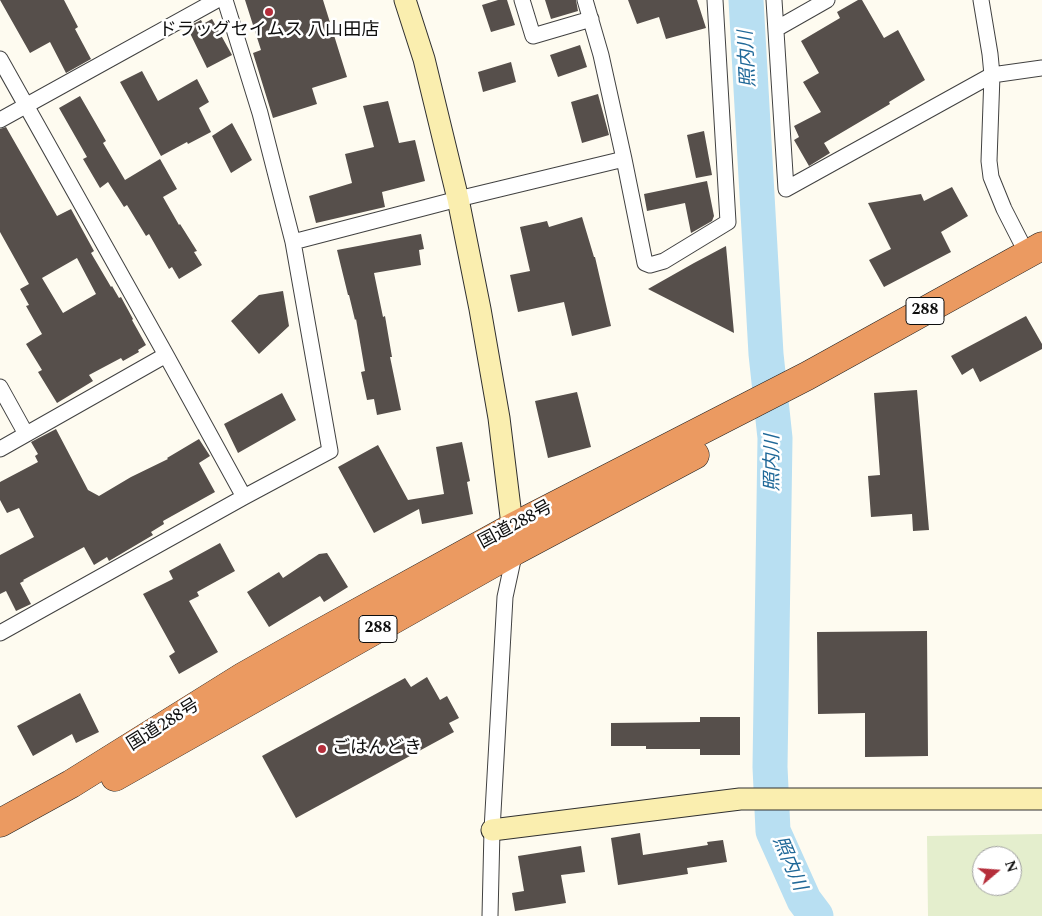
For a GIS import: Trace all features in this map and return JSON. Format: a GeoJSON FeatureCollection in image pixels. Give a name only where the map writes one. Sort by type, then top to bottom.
{"type":"FeatureCollection","features":[{"type":"Feature","properties":{"kind":"highway","name":"国道288号"},"geometry":{"type":"LineString","coordinates":[[0,823],[71,784],[253,672],[322,632],[514,539],[810,384],[1037,256]]}},
{"type":"Feature","properties":{"kind":"highway","name":"国道288号"},"geometry":{"type":"LineString","coordinates":[[0,842],[312,667],[514,539]]}},
{"type":"Feature","properties":{"kind":"street"},"geometry":{"type":"LineString","coordinates":[[0,120],[217,0]]}},
{"type":"Feature","properties":{"kind":"street"},"geometry":{"type":"LineString","coordinates":[[0,633],[330,451],[293,242],[260,114],[225,0]]}},
{"type":"Feature","properties":{"kind":"street"},"geometry":{"type":"LineString","coordinates":[[405,0],[424,59],[458,199],[499,418],[514,539],[505,597],[492,830],[490,916]]}},
{"type":"Feature","properties":{"kind":"street"},"geometry":{"type":"LineString","coordinates":[[522,0],[533,36],[590,19]]}},
{"type":"Feature","properties":{"kind":"street"},"geometry":{"type":"LineString","coordinates":[[585,0],[601,55],[646,264],[650,265],[664,260],[728,222],[715,0]]}},
{"type":"Feature","properties":{"kind":"street"},"geometry":{"type":"LineString","coordinates":[[774,0],[786,189],[992,75],[1042,68]]}},
{"type":"Feature","properties":{"kind":"street"},"geometry":{"type":"LineString","coordinates":[[776,29],[827,0]]}},
{"type":"Feature","properties":{"kind":"street"},"geometry":{"type":"LineString","coordinates":[[981,0],[992,75],[989,161],[991,177],[1004,209],[1037,256]]}},
{"type":"Feature","properties":{"kind":"street"},"geometry":{"type":"LineString","coordinates":[[0,59],[244,497]]}},
{"type":"Feature","properties":{"kind":"street"},"geometry":{"type":"LineString","coordinates":[[293,242],[458,199],[624,159]]}},
{"type":"Feature","properties":{"kind":"street"},"geometry":{"type":"LineString","coordinates":[[0,449],[166,355]]}},
{"type":"Feature","properties":{"kind":"street"},"geometry":{"type":"LineString","coordinates":[[0,387],[26,434]]}},
{"type":"Feature","properties":{"kind":"street"},"geometry":{"type":"LineString","coordinates":[[492,830],[731,800],[1042,799]]}},
{"type":"Feature","properties":{"kind":"green space"},"geometry":{"type":"Polygon","coordinates":[[[1042,834],[1042,916],[928,916],[927,836],[1042,834]]]}},
{"type":"Feature","properties":{"kind":"building"},"geometry":{"type":"Polygon","coordinates":[[[0,0],[64,0],[78,27],[75,29],[91,59],[66,73],[50,42],[30,53],[0,0]]]}},
{"type":"Feature","properties":{"kind":"building"},"geometry":{"type":"Polygon","coordinates":[[[245,0],[323,0],[347,77],[312,88],[317,104],[273,118],[253,53],[261,50],[245,0]]]}},
{"type":"Feature","properties":{"kind":"building"},"geometry":{"type":"Polygon","coordinates":[[[498,0],[507,0],[515,25],[491,32],[482,5],[498,0]]]}},
{"type":"Feature","properties":{"kind":"building"},"geometry":{"type":"Polygon","coordinates":[[[545,0],[576,0],[578,11],[551,19],[545,0]]]}},
{"type":"Feature","properties":{"kind":"building"},"geometry":{"type":"Polygon","coordinates":[[[628,0],[697,0],[706,28],[666,39],[659,17],[637,24],[628,0]]]}},
{"type":"Feature","properties":{"kind":"building"},"geometry":{"type":"Polygon","coordinates":[[[858,0],[862,0],[884,38],[898,30],[925,80],[889,102],[890,104],[824,143],[830,153],[809,166],[794,140],[799,137],[794,126],[821,112],[803,82],[819,73],[801,41],[840,18],[837,12],[858,0]]]}},
{"type":"Feature","properties":{"kind":"building"},"geometry":{"type":"Polygon","coordinates":[[[212,19],[232,55],[207,68],[187,27],[201,20],[203,24],[212,19]]]}},
{"type":"Feature","properties":{"kind":"building"},"geometry":{"type":"Polygon","coordinates":[[[580,45],[587,67],[558,77],[550,55],[580,45]]]}},
{"type":"Feature","properties":{"kind":"building"},"geometry":{"type":"Polygon","coordinates":[[[511,62],[516,82],[483,92],[478,72],[511,62]]]}},
{"type":"Feature","properties":{"kind":"building"},"geometry":{"type":"Polygon","coordinates":[[[142,71],[158,101],[197,79],[209,102],[199,108],[211,132],[161,156],[120,82],[142,71]]]}},
{"type":"Feature","properties":{"kind":"building"},"geometry":{"type":"Polygon","coordinates":[[[598,94],[609,135],[582,143],[571,102],[598,94]]]}},
{"type":"Feature","properties":{"kind":"building"},"geometry":{"type":"Polygon","coordinates":[[[80,96],[106,141],[103,143],[125,180],[160,159],[177,189],[163,197],[197,251],[194,252],[202,265],[179,279],[172,267],[169,269],[149,234],[146,236],[127,205],[124,207],[108,182],[100,188],[83,159],[87,157],[59,108],[80,96]]]}},
{"type":"Feature","properties":{"kind":"building"},"geometry":{"type":"Polygon","coordinates":[[[388,101],[399,143],[415,140],[425,181],[382,192],[385,207],[316,223],[309,196],[352,183],[345,154],[374,147],[363,106],[388,101]]]}},
{"type":"Feature","properties":{"kind":"building"},"geometry":{"type":"Polygon","coordinates":[[[232,123],[252,160],[231,173],[212,136],[232,123]]]}},
{"type":"Feature","properties":{"kind":"building"},"geometry":{"type":"Polygon","coordinates":[[[6,127],[57,216],[71,209],[94,251],[91,253],[111,287],[119,298],[121,297],[146,345],[138,350],[139,352],[123,361],[121,358],[89,375],[93,381],[57,403],[38,372],[42,370],[26,344],[42,334],[26,306],[29,305],[20,289],[29,284],[0,232],[0,129],[6,127]],[[77,258],[42,278],[63,313],[96,294],[77,258]]]}},
{"type":"Feature","properties":{"kind":"building"},"geometry":{"type":"Polygon","coordinates":[[[704,131],[712,175],[696,178],[687,135],[704,131]]]}},
{"type":"Feature","properties":{"kind":"building"},"geometry":{"type":"Polygon","coordinates":[[[707,181],[714,216],[712,221],[691,233],[685,203],[647,211],[644,194],[707,181]]]}},
{"type":"Feature","properties":{"kind":"building"},"geometry":{"type":"Polygon","coordinates":[[[952,187],[968,216],[941,232],[951,252],[884,287],[869,260],[891,249],[868,203],[921,194],[924,201],[952,187]]]}},
{"type":"Feature","properties":{"kind":"building"},"geometry":{"type":"Polygon","coordinates":[[[582,217],[595,257],[611,326],[572,336],[564,302],[518,312],[510,275],[530,271],[520,227],[547,221],[549,227],[582,217]]]}},
{"type":"Feature","properties":{"kind":"building"},"geometry":{"type":"Polygon","coordinates":[[[421,234],[424,249],[419,250],[421,265],[374,273],[383,317],[385,316],[392,357],[390,357],[401,410],[377,415],[374,399],[367,400],[361,372],[365,371],[356,319],[337,250],[421,234]]]}},
{"type":"Feature","properties":{"kind":"building"},"geometry":{"type":"Polygon","coordinates":[[[726,246],[734,333],[648,289],[694,263],[726,246]]]}},
{"type":"Feature","properties":{"kind":"building"},"geometry":{"type":"Polygon","coordinates":[[[283,291],[289,326],[259,354],[231,321],[259,295],[283,291]]]}},
{"type":"Feature","properties":{"kind":"building"},"geometry":{"type":"Polygon","coordinates":[[[1026,316],[1042,344],[1042,349],[980,382],[973,368],[962,375],[951,356],[1026,316]]]}},
{"type":"Feature","properties":{"kind":"building"},"geometry":{"type":"Polygon","coordinates":[[[917,390],[929,530],[913,531],[912,514],[871,517],[868,476],[880,475],[874,393],[917,390]]]}},
{"type":"Feature","properties":{"kind":"building"},"geometry":{"type":"Polygon","coordinates":[[[577,392],[591,447],[548,458],[535,401],[577,392]]]}},
{"type":"Feature","properties":{"kind":"building"},"geometry":{"type":"Polygon","coordinates":[[[282,393],[296,420],[238,453],[224,424],[282,393]]]}},
{"type":"Feature","properties":{"kind":"building"},"geometry":{"type":"Polygon","coordinates":[[[56,429],[88,490],[99,496],[131,477],[168,459],[199,439],[210,456],[199,463],[215,492],[163,521],[164,524],[151,532],[153,535],[109,561],[107,557],[94,565],[84,547],[23,580],[20,583],[31,604],[16,611],[6,591],[0,594],[0,555],[34,537],[19,508],[7,513],[0,500],[0,482],[38,462],[35,456],[38,454],[31,442],[56,429]]]}},
{"type":"Feature","properties":{"kind":"building"},"geometry":{"type":"Polygon","coordinates":[[[462,442],[470,481],[467,482],[473,514],[422,524],[419,509],[374,533],[338,467],[378,445],[408,500],[444,494],[436,447],[462,442]]]}},
{"type":"Feature","properties":{"kind":"building"},"geometry":{"type":"Polygon","coordinates":[[[220,543],[235,571],[197,592],[199,596],[189,601],[218,652],[179,674],[169,656],[175,652],[143,594],[173,579],[169,571],[220,543]]]}},
{"type":"Feature","properties":{"kind":"building"},"geometry":{"type":"Polygon","coordinates":[[[327,553],[348,587],[324,602],[320,596],[269,627],[247,592],[279,572],[283,578],[319,554],[327,553]]]}},
{"type":"Feature","properties":{"kind":"building"},"geometry":{"type":"Polygon","coordinates":[[[927,631],[928,756],[865,757],[865,713],[818,714],[817,632],[927,631]]]}},
{"type":"Feature","properties":{"kind":"building"},"geometry":{"type":"Polygon","coordinates":[[[427,677],[440,700],[447,696],[459,718],[449,723],[454,732],[296,818],[262,756],[405,678],[411,687],[427,677]]]}},
{"type":"Feature","properties":{"kind":"building"},"geometry":{"type":"Polygon","coordinates":[[[80,693],[99,732],[76,743],[72,734],[33,756],[17,726],[80,693]]]}},
{"type":"Feature","properties":{"kind":"building"},"geometry":{"type":"Polygon","coordinates":[[[700,717],[740,717],[740,755],[700,755],[700,749],[646,749],[646,746],[611,746],[611,723],[700,722],[700,717]]]}},
{"type":"Feature","properties":{"kind":"building"},"geometry":{"type":"Polygon","coordinates":[[[640,833],[643,855],[708,845],[707,842],[723,840],[727,862],[687,868],[688,874],[618,885],[611,838],[640,833]]]}},
{"type":"Feature","properties":{"kind":"building"},"geometry":{"type":"Polygon","coordinates":[[[581,846],[585,872],[561,875],[566,903],[515,911],[512,893],[524,891],[518,856],[581,846]]]}},
{"type":"Feature","properties":{"kind":"waterway","name":"照内川"},"geometry":{"type":"LineString","coordinates":[[746,0],[766,354],[775,438],[770,767],[773,831],[804,900],[816,916]]}},
{"type":"Feature","properties":{"kind":"place","name":"ドラッグセイムス 八山田店"},"geometry":{"type":"Point","coordinates":[269,12]}},
{"type":"Feature","properties":{"kind":"place","name":"ごはんどき"},"geometry":{"type":"Point","coordinates":[322,749]}}]}
